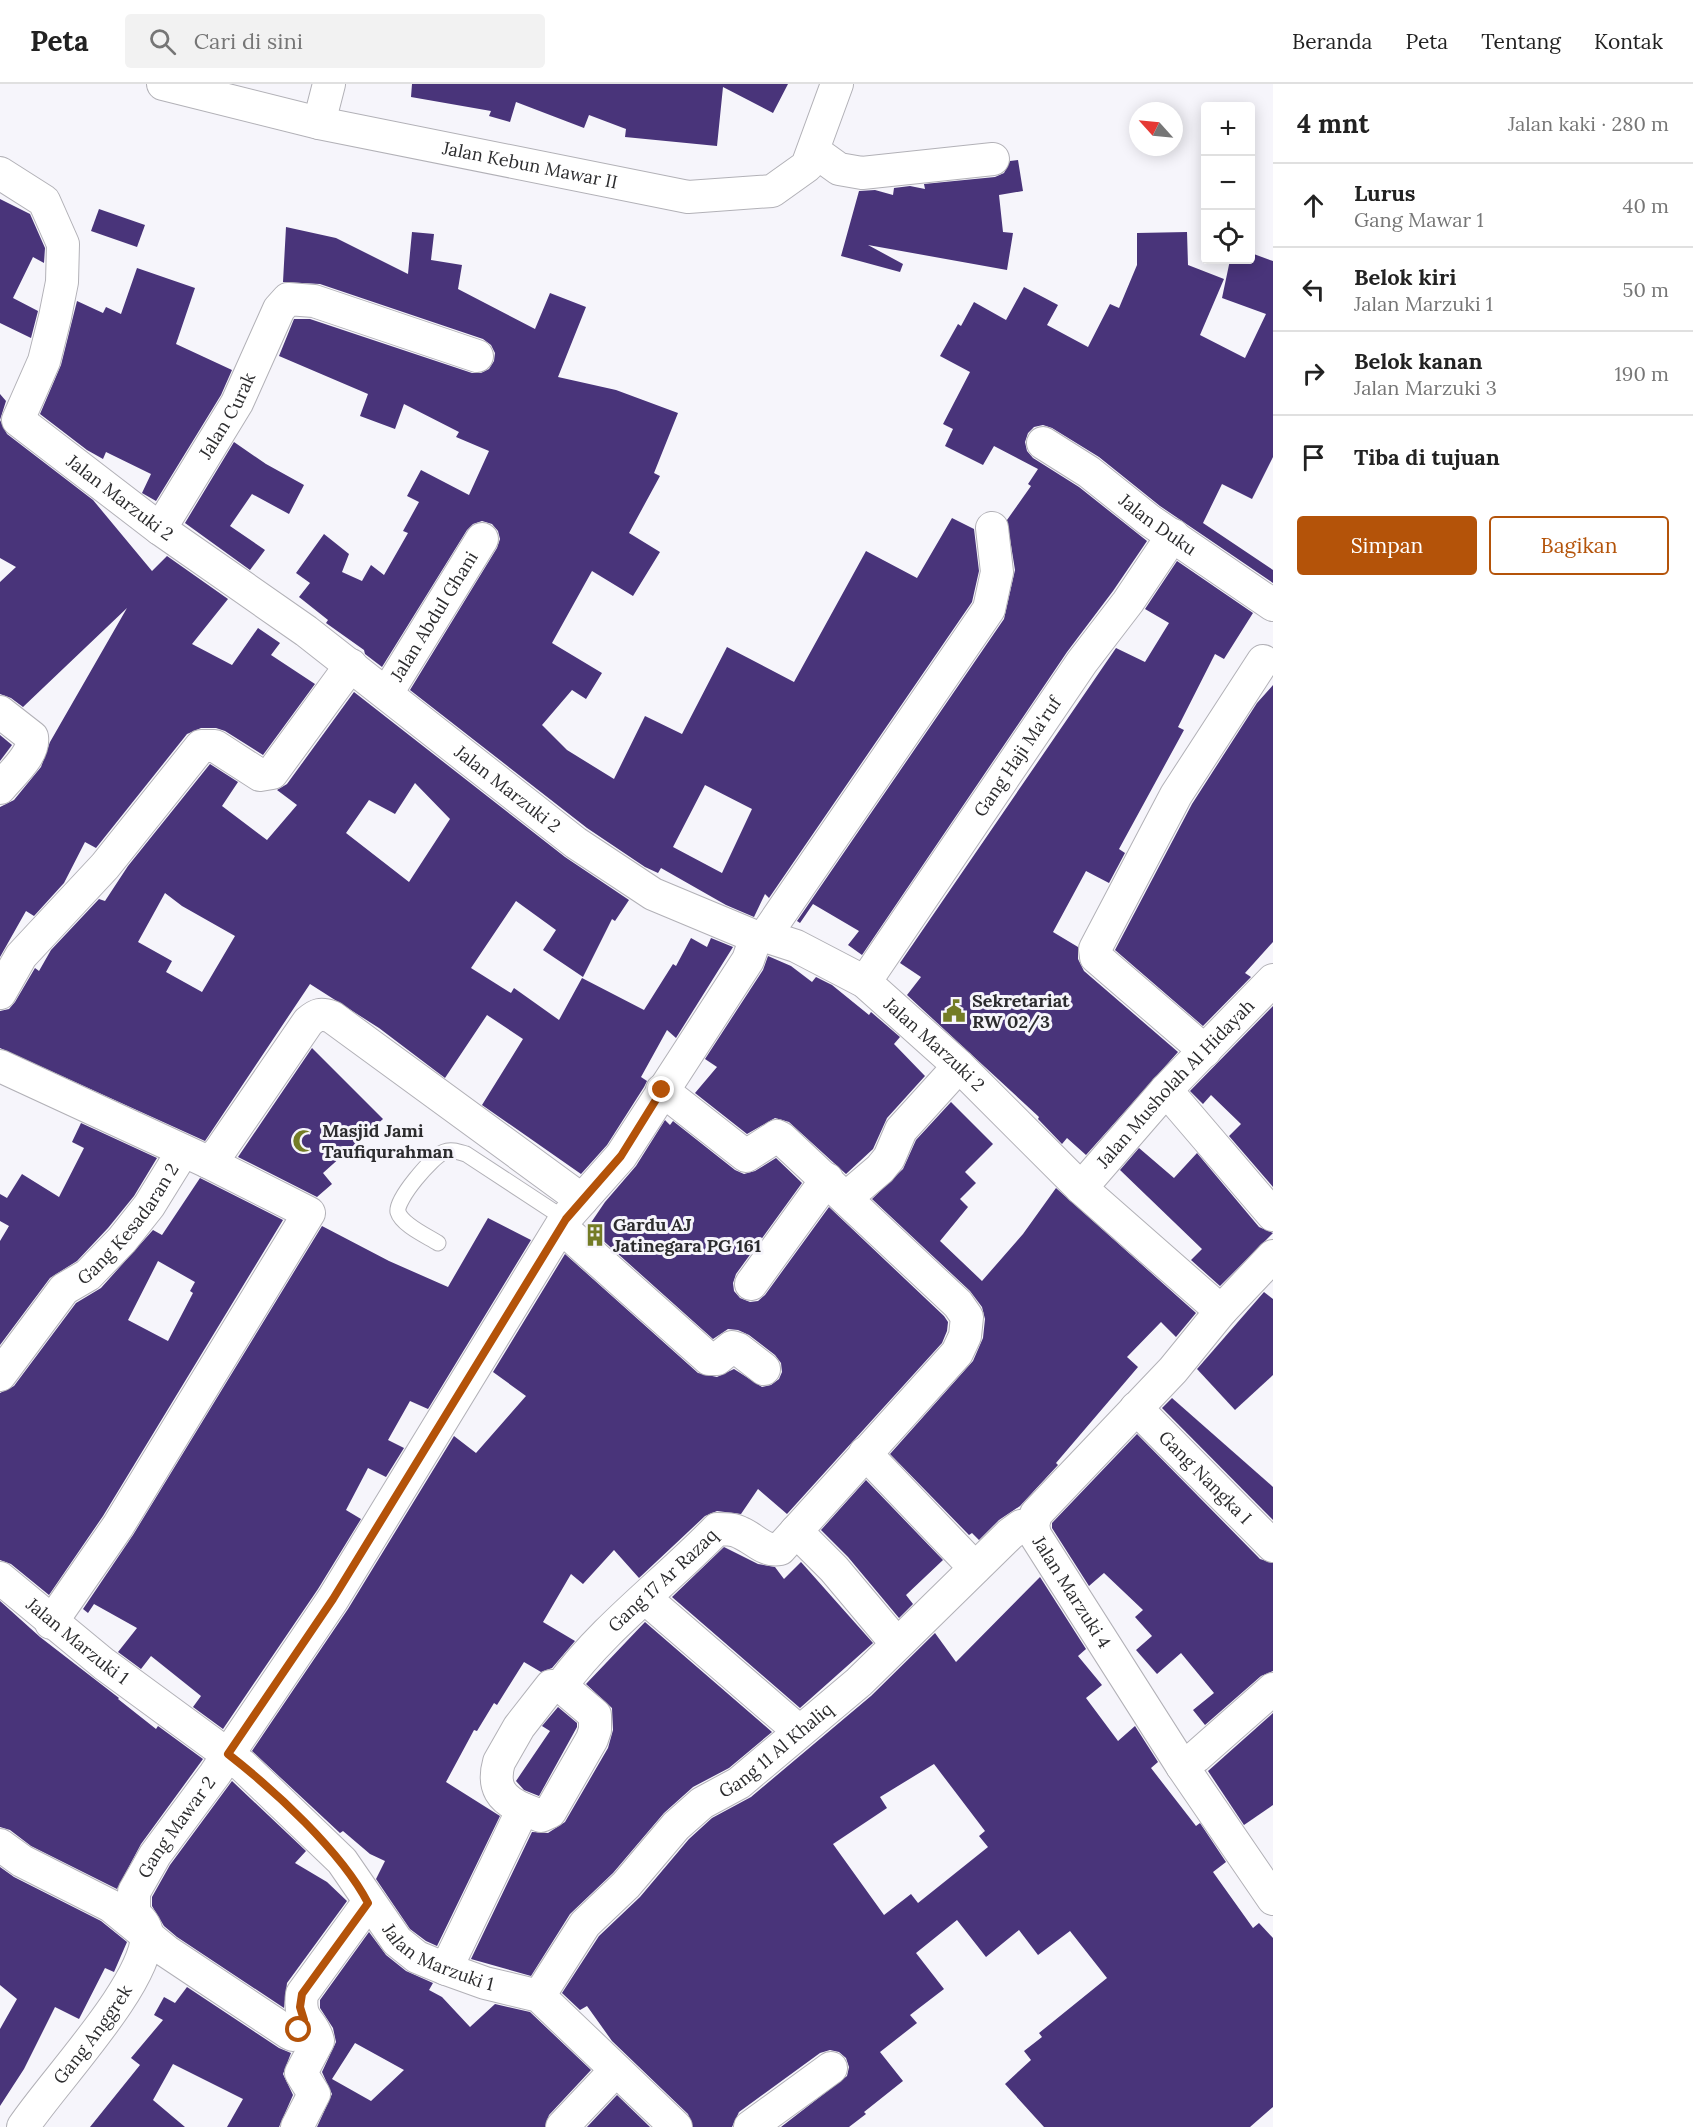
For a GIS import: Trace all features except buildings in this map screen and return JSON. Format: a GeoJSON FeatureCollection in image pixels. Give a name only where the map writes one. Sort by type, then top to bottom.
{"type":"FeatureCollection","features":[{"type":"Feature","properties":{"kind":"street","name":"Jalan Kebun Mawar II"},"geometry":{"type":"LineString","coordinates":[[163,84],[318,123],[688,197],[772,191],[807,166],[837,84]]}},
{"type":"Feature","properties":{"kind":"street"},"geometry":{"type":"LineString","coordinates":[[318,123],[329,84]]}},
{"type":"Feature","properties":{"kind":"street"},"geometry":{"type":"LineString","coordinates":[[814,151],[839,169],[862,173],[993,159]]}},
{"type":"Feature","properties":{"kind":"street","name":"Jalan Marzuki 2"},"geometry":{"type":"LineString","coordinates":[[0,173],[44,201],[63,244],[62,282],[44,361],[9,429],[268,603],[387,693],[576,843],[631,881],[653,894],[760,937],[796,946],[865,982],[959,1066],[1081,1188],[1221,1311]]}},
{"type":"Feature","properties":{"kind":"street","name":"Jalan Curak"},"geometry":{"type":"LineString","coordinates":[[160,529],[237,403],[279,309],[288,298],[314,301],[477,356]]}},
{"type":"Feature","properties":{"kind":"street","name":"Jalan Duku"},"geometry":{"type":"LineString","coordinates":[[1043,443],[1089,472],[1149,520],[1273,604]]}},
{"type":"Feature","properties":{"kind":"street","name":"Gang Mawar 2"},"geometry":{"type":"LineString","coordinates":[[147,1934],[143,1921],[134,1914],[134,1892],[155,1855],[228,1754],[333,1599],[569,1216],[621,1156],[748,960],[760,937],[989,609],[998,572],[992,528]]}},
{"type":"Feature","properties":{"kind":"street","name":"Gang Haji Ma'ruf"},"geometry":{"type":"LineString","coordinates":[[865,982],[1082,662],[1128,602],[1173,535]]}},
{"type":"Feature","properties":{"kind":"street","name":"Jalan Abdul Ghani"},"geometry":{"type":"LineString","coordinates":[[387,693],[482,539]]}},
{"type":"Feature","properties":{"kind":"street"},"geometry":{"type":"LineString","coordinates":[[1205,1051],[1096,957],[1095,949],[1176,795],[1270,657]]}},
{"type":"Feature","properties":{"kind":"street"},"geometry":{"type":"LineString","coordinates":[[0,993],[21,956],[105,866],[196,750],[207,744],[215,746],[260,775],[272,773],[351,665]]}},
{"type":"Feature","properties":{"kind":"street"},"geometry":{"type":"LineString","coordinates":[[0,712],[32,737],[33,743],[26,756],[0,788]]}},
{"type":"Feature","properties":{"kind":"street","name":"Jalan Musholah Al Hidayah"},"geometry":{"type":"LineString","coordinates":[[1081,1188],[1166,1090],[1273,980]]}},
{"type":"Feature","properties":{"kind":"street","name":"Gang Kesadaran 2"},"geometry":{"type":"LineString","coordinates":[[0,1375],[64,1289],[88,1275],[195,1157],[219,1152],[308,1022],[316,1015],[323,1013],[332,1017],[569,1216]]}},
{"type":"Feature","properties":{"kind":"street"},"geometry":{"type":"LineString","coordinates":[[0,1066],[309,1213],[136,1497],[56,1616]]}},
{"type":"Feature","properties":{"kind":"street"},"geometry":{"type":"LineString","coordinates":[[751,1284],[837,1189],[880,1168],[889,1158],[901,1130],[959,1066]]}},
{"type":"Feature","properties":{"kind":"street"},"geometry":{"type":"LineString","coordinates":[[662,1090],[740,1153],[750,1156],[779,1136],[837,1189]]}},
{"type":"Feature","properties":{"kind":"street"},"geometry":{"type":"LineString","coordinates":[[1166,1090],[1273,1215]]}},
{"type":"Feature","properties":{"kind":"street","name":"Gang 17 Ar Razaq"},"geometry":{"type":"LineString","coordinates":[[523,1809],[510,1803],[498,1790],[496,1774],[498,1762],[540,1697],[551,1686],[561,1686],[589,1651],[717,1529],[735,1530],[772,1550],[780,1549],[957,1353],[965,1336],[967,1317],[938,1284],[837,1189]]}},
{"type":"Feature","properties":{"kind":"street"},"geometry":{"type":"LineString","coordinates":[[569,1216],[709,1359],[717,1359],[732,1347],[764,1369]]}},
{"type":"Feature","properties":{"kind":"street","name":"Jalan Marzuki 4"},"geometry":{"type":"LineString","coordinates":[[1273,1256],[1221,1311],[1173,1370],[1036,1514],[1033,1525],[1035,1535],[1182,1766],[1273,1899]]}},
{"type":"Feature","properties":{"kind":"street","name":"Gang Nangka I"},"geometry":{"type":"LineString","coordinates":[[1136,1408],[1273,1546]]}},
{"type":"Feature","properties":{"kind":"street"},"geometry":{"type":"LineString","coordinates":[[865,1453],[975,1568]]}},
{"type":"Feature","properties":{"kind":"street","name":"Gang 11 Al Khaliq"},"geometry":{"type":"LineString","coordinates":[[539,1996],[585,1924],[626,1885],[676,1826],[702,1803],[739,1783],[859,1682],[1010,1534],[1021,1526],[1033,1525]]}},
{"type":"Feature","properties":{"kind":"street"},"geometry":{"type":"LineString","coordinates":[[796,1531],[834,1569],[897,1644]]}},
{"type":"Feature","properties":{"kind":"street","name":"Jalan Marzuki 1"},"geometry":{"type":"LineString","coordinates":[[0,1578],[56,1616],[178,1720],[228,1754],[271,1791],[342,1861],[368,1903],[397,1941],[417,1957],[485,1983],[539,1996]]}},
{"type":"Feature","properties":{"kind":"street"},"geometry":{"type":"LineString","coordinates":[[645,1598],[799,1731]]}},
{"type":"Feature","properties":{"kind":"street"},"geometry":{"type":"LineString","coordinates":[[446,1969],[523,1809],[541,1816],[550,1812],[577,1768],[595,1730],[595,1715],[592,1710],[561,1686]]}},
{"type":"Feature","properties":{"kind":"street"},"geometry":{"type":"LineString","coordinates":[[1182,1766],[1197,1756],[1273,1689]]}},
{"type":"Feature","properties":{"kind":"street"},"geometry":{"type":"LineString","coordinates":[[0,1845],[22,1861],[111,1906],[166,1951],[289,2033],[294,2035],[304,2020]]}},
{"type":"Feature","properties":{"kind":"street"},"geometry":{"type":"LineString","coordinates":[[297,2127],[314,2094],[301,2073],[318,2041],[316,2031],[304,2020],[300,2007],[302,1994],[368,1903]]}},
{"type":"Feature","properties":{"kind":"street","name":"Gang Anggrek"},"geometry":{"type":"LineString","coordinates":[[23,2127],[43,2096],[118,2003],[144,1954],[147,1934]]}},
{"type":"Feature","properties":{"kind":"street"},"geometry":{"type":"LineString","coordinates":[[539,1996],[676,2127]]}},
{"type":"Feature","properties":{"kind":"street"},"geometry":{"type":"LineString","coordinates":[[750,2127],[831,2068]]}},
{"type":"Feature","properties":{"kind":"street"},"geometry":{"type":"LineString","coordinates":[[562,2127],[616,2070]]}},
{"type":"Feature","properties":{"kind":"lane"},"geometry":{"type":"LineString","coordinates":[[438,1243],[401,1219],[397,1210],[398,1201],[433,1160],[444,1151],[454,1150],[466,1154],[569,1216]]}},
{"type":"Feature","properties":{"kind":"place","name":"Sekretariat RW 02/3"},"geometry":{"type":"Point","coordinates":[954,1011]}},
{"type":"Feature","properties":{"kind":"place","name":"Masjid Jami Taufiqurahman"},"geometry":{"type":"Point","coordinates":[304,1141]}},
{"type":"Feature","properties":{"kind":"place","name":"Gardu AJ Jatinegara PG 161"},"geometry":{"type":"Point","coordinates":[595,1235]}},
{"type":"Feature","properties":{"kind":"route"},"geometry":{"type":"LineString","coordinates":[[299,2030],[304,2020],[300,2007],[302,1994],[368,1903],[358,1883],[342,1861],[271,1791],[228,1754],[333,1599],[566,1219],[621,1156],[662,1090]]}}]}
